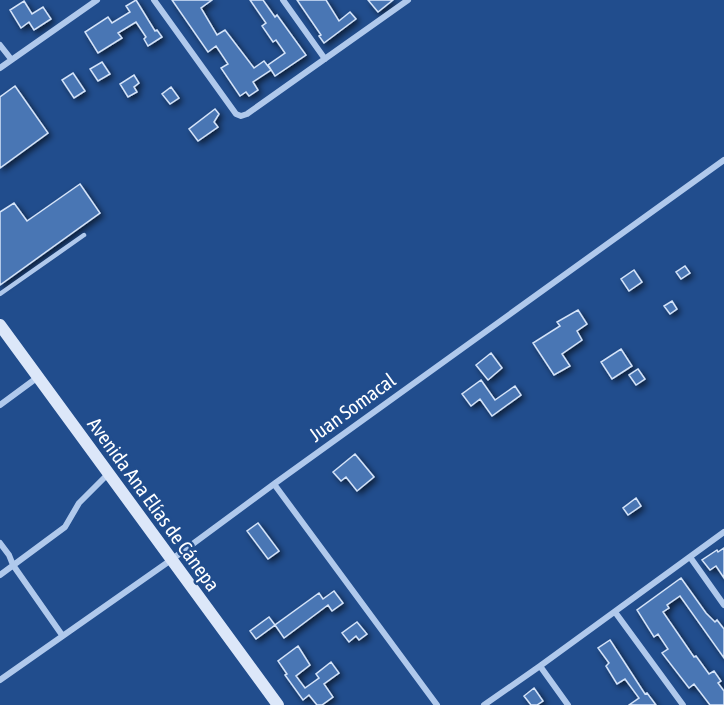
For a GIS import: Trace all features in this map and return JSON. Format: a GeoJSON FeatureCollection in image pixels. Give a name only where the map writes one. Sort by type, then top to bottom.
{"type":"FeatureCollection","features":[{"type":"Feature","properties":{"kind":"main road","name":"Avenida Ana Elías de Cánepa"},"geometry":{"type":"LineString","coordinates":[[0,325],[278,705]]}},
{"type":"Feature","properties":{"kind":"street"},"geometry":{"type":"LineString","coordinates":[[0,68],[97,0]]}},
{"type":"Feature","properties":{"kind":"street"},"geometry":{"type":"LineString","coordinates":[[154,0],[236,114],[242,116],[407,0]]}},
{"type":"Feature","properties":{"kind":"street"},"geometry":{"type":"LineString","coordinates":[[282,0],[325,59]]}},
{"type":"Feature","properties":{"kind":"street"},"geometry":{"type":"LineString","coordinates":[[0,45],[11,59]]}},
{"type":"Feature","properties":{"kind":"street","name":"Juan Somacal"},"geometry":{"type":"LineString","coordinates":[[0,680],[171,560],[724,160]]}},
{"type":"Feature","properties":{"kind":"street"},"geometry":{"type":"LineString","coordinates":[[0,405],[39,377]]}},
{"type":"Feature","properties":{"kind":"street"},"geometry":{"type":"LineString","coordinates":[[0,575],[65,527],[88,493],[108,474]]}},
{"type":"Feature","properties":{"kind":"street"},"geometry":{"type":"LineString","coordinates":[[274,484],[438,705]]}},
{"type":"Feature","properties":{"kind":"street"},"geometry":{"type":"LineString","coordinates":[[484,705],[724,532]]}},
{"type":"Feature","properties":{"kind":"street"},"geometry":{"type":"LineString","coordinates":[[0,543],[62,635]]}},
{"type":"Feature","properties":{"kind":"street"},"geometry":{"type":"LineString","coordinates":[[690,557],[724,605]]}},
{"type":"Feature","properties":{"kind":"street"},"geometry":{"type":"LineString","coordinates":[[615,612],[684,705]]}},
{"type":"Feature","properties":{"kind":"street"},"geometry":{"type":"LineString","coordinates":[[540,666],[568,705]]}},
{"type":"Feature","properties":{"kind":"lane"},"geometry":{"type":"LineString","coordinates":[[0,294],[84,235]]}},
{"type":"Feature","properties":{"kind":"building"},"geometry":{"type":"Polygon","coordinates":[[[136,0],[155,31],[157,30],[162,37],[148,46],[144,39],[146,37],[136,22],[118,33],[122,38],[98,53],[85,32],[108,17],[112,23],[130,12],[126,6],[136,0]]]}},
{"type":"Feature","properties":{"kind":"building"},"geometry":{"type":"Polygon","coordinates":[[[172,0],[212,0],[201,8],[217,35],[225,30],[254,68],[264,61],[271,70],[253,82],[258,90],[249,96],[246,92],[240,96],[221,68],[228,64],[216,46],[208,52],[172,0]]]}},
{"type":"Feature","properties":{"kind":"building"},"geometry":{"type":"Polygon","coordinates":[[[250,0],[263,0],[306,55],[275,76],[268,65],[285,53],[276,40],[273,42],[262,26],[266,23],[250,0]]]}},
{"type":"Feature","properties":{"kind":"building"},"geometry":{"type":"Polygon","coordinates":[[[297,0],[326,0],[339,21],[350,12],[356,19],[324,43],[297,0]]]}},
{"type":"Feature","properties":{"kind":"building"},"geometry":{"type":"Polygon","coordinates":[[[368,0],[393,0],[378,12],[368,0]]]}},
{"type":"Feature","properties":{"kind":"building"},"geometry":{"type":"Polygon","coordinates":[[[24,1],[32,14],[43,7],[51,19],[34,30],[29,22],[21,28],[10,10],[24,1]]]}},
{"type":"Feature","properties":{"kind":"building"},"geometry":{"type":"Polygon","coordinates":[[[102,62],[110,74],[98,81],[90,69],[102,62]]]}},
{"type":"Feature","properties":{"kind":"building"},"geometry":{"type":"Polygon","coordinates":[[[73,73],[85,91],[74,98],[62,80],[73,73]]]}},
{"type":"Feature","properties":{"kind":"building"},"geometry":{"type":"Polygon","coordinates":[[[134,75],[139,83],[134,87],[137,92],[128,97],[120,84],[134,75]]]}},
{"type":"Feature","properties":{"kind":"building"},"geometry":{"type":"Polygon","coordinates":[[[15,86],[48,133],[0,168],[0,97],[15,86]]]}},
{"type":"Feature","properties":{"kind":"building"},"geometry":{"type":"Polygon","coordinates":[[[171,87],[179,98],[170,104],[162,94],[171,87]]]}},
{"type":"Feature","properties":{"kind":"building"},"geometry":{"type":"Polygon","coordinates":[[[215,109],[219,114],[214,122],[218,127],[198,141],[189,129],[215,109]]]}},
{"type":"Feature","properties":{"kind":"building"},"geometry":{"type":"Polygon","coordinates":[[[80,184],[100,213],[0,285],[0,212],[14,203],[27,221],[80,184]]]}},
{"type":"Feature","properties":{"kind":"building"},"geometry":{"type":"Polygon","coordinates":[[[685,266],[690,273],[681,279],[676,272],[685,266]]]}},
{"type":"Feature","properties":{"kind":"building"},"geometry":{"type":"Polygon","coordinates":[[[634,270],[642,282],[629,291],[621,279],[634,270]]]}},
{"type":"Feature","properties":{"kind":"building"},"geometry":{"type":"Polygon","coordinates":[[[672,301],[677,309],[670,314],[664,306],[672,301]]]}},
{"type":"Feature","properties":{"kind":"building"},"geometry":{"type":"Polygon","coordinates":[[[578,310],[587,324],[577,331],[582,340],[562,354],[570,366],[554,375],[533,343],[560,326],[557,322],[578,310]]]}},
{"type":"Feature","properties":{"kind":"building"},"geometry":{"type":"Polygon","coordinates":[[[621,349],[632,366],[612,379],[601,362],[621,349]]]}},
{"type":"Feature","properties":{"kind":"building"},"geometry":{"type":"Polygon","coordinates":[[[491,353],[502,368],[488,380],[476,365],[491,353]]]}},
{"type":"Feature","properties":{"kind":"building"},"geometry":{"type":"Polygon","coordinates":[[[638,369],[645,379],[636,385],[629,375],[638,369]]]}},
{"type":"Feature","properties":{"kind":"building"},"geometry":{"type":"Polygon","coordinates":[[[481,380],[495,400],[515,386],[521,395],[492,416],[480,399],[471,406],[462,394],[481,380]]]}},
{"type":"Feature","properties":{"kind":"building"},"geometry":{"type":"Polygon","coordinates":[[[355,454],[374,477],[357,491],[346,477],[341,481],[333,472],[355,454]]]}},
{"type":"Feature","properties":{"kind":"building"},"geometry":{"type":"Polygon","coordinates":[[[636,498],[641,506],[628,515],[623,508],[636,498]]]}},
{"type":"Feature","properties":{"kind":"building"},"geometry":{"type":"Polygon","coordinates":[[[258,523],[279,551],[268,559],[247,531],[258,523]]]}},
{"type":"Feature","properties":{"kind":"building"},"geometry":{"type":"Polygon","coordinates":[[[724,548],[724,578],[716,566],[710,570],[702,560],[724,548]]]}},
{"type":"Feature","properties":{"kind":"building"},"geometry":{"type":"Polygon","coordinates":[[[681,578],[706,613],[715,622],[717,620],[724,629],[724,658],[680,596],[667,605],[669,608],[663,612],[694,657],[696,656],[709,674],[714,671],[721,681],[718,683],[724,691],[724,705],[710,705],[694,684],[689,688],[662,653],[668,649],[658,634],[654,637],[637,610],[681,578]]]}},
{"type":"Feature","properties":{"kind":"building"},"geometry":{"type":"Polygon","coordinates":[[[334,591],[343,603],[332,611],[328,605],[284,638],[275,625],[319,593],[323,599],[334,591]]]}},
{"type":"Feature","properties":{"kind":"building"},"geometry":{"type":"Polygon","coordinates":[[[269,617],[275,625],[256,639],[250,631],[269,617]]]}},
{"type":"Feature","properties":{"kind":"building"},"geometry":{"type":"Polygon","coordinates":[[[357,622],[367,634],[359,640],[356,636],[349,642],[342,633],[357,622]]]}},
{"type":"Feature","properties":{"kind":"building"},"geometry":{"type":"Polygon","coordinates":[[[610,640],[645,694],[647,693],[656,705],[629,705],[639,698],[625,679],[617,684],[606,666],[609,663],[598,648],[610,640]]]}},
{"type":"Feature","properties":{"kind":"building"},"geometry":{"type":"Polygon","coordinates":[[[298,646],[310,665],[296,676],[305,688],[319,678],[316,674],[331,662],[339,673],[324,684],[333,697],[322,705],[317,705],[309,695],[303,700],[278,661],[298,646]]]}},
{"type":"Feature","properties":{"kind":"building"},"geometry":{"type":"Polygon","coordinates":[[[534,688],[543,701],[537,705],[531,705],[524,696],[534,688]]]}}]}
